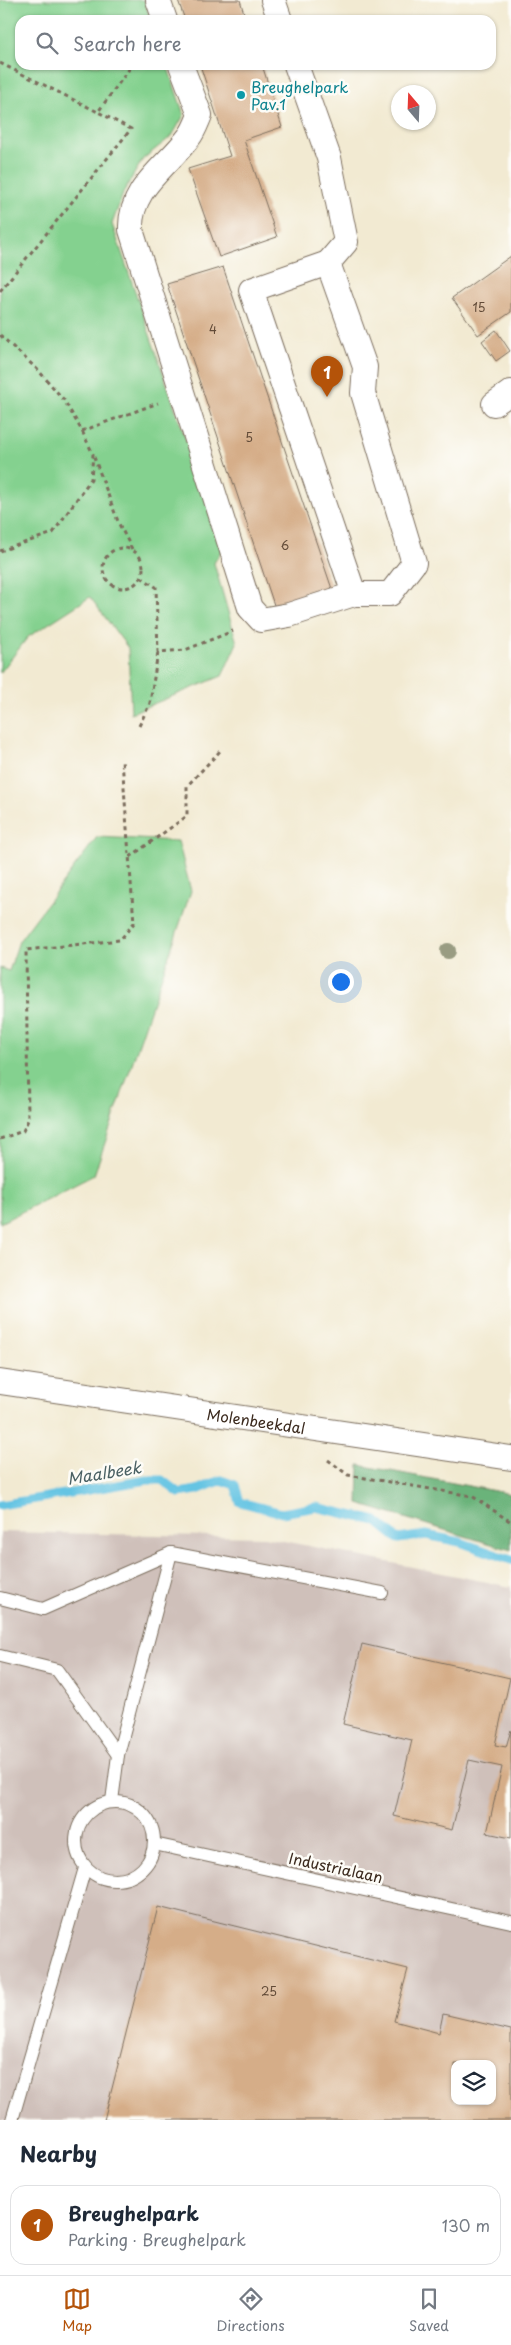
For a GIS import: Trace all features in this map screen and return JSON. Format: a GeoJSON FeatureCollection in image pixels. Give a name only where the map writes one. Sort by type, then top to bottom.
{"type":"FeatureCollection","features":[{"type":"Feature","properties":{"kind":"street"},"geometry":{"type":"LineString","coordinates":[[158,0],[163,15]]}},
{"type":"Feature","properties":{"kind":"street"},"geometry":{"type":"LineString","coordinates":[[273,0],[278,15]]}},
{"type":"Feature","properties":{"kind":"street"},"geometry":{"type":"LineString","coordinates":[[183,70],[200,116],[190,136],[138,195],[131,218],[131,230],[250,608],[261,620],[289,615],[354,594],[390,594],[414,563],[363,393],[365,367],[328,263]]}},
{"type":"Feature","properties":{"kind":"street"},"geometry":{"type":"LineString","coordinates":[[298,70],[329,158],[346,242],[328,263],[251,290],[354,594]]}},
{"type":"Feature","properties":{"kind":"street","name":"Molenbeekdal"},"geometry":{"type":"LineString","coordinates":[[0,1382],[511,1458]]}},
{"type":"Feature","properties":{"kind":"lane"},"geometry":{"type":"LineString","coordinates":[[112,1801],[118,1755],[171,1554]]}},
{"type":"Feature","properties":{"kind":"lane"},"geometry":{"type":"LineString","coordinates":[[0,1598],[43,1609],[171,1554],[382,1592]]}},
{"type":"Feature","properties":{"kind":"lane"},"geometry":{"type":"LineString","coordinates":[[0,1656],[57,1670],[118,1755]]}},
{"type":"Feature","properties":{"kind":"lane"},"geometry":{"type":"LineString","coordinates":[[112,1801],[131,1804],[143,1813],[152,1827],[154,1844],[150,1858],[140,1871],[127,1879],[106,1880],[85,1868],[76,1853],[75,1839],[78,1824],[91,1809],[112,1801]]}},
{"type":"Feature","properties":{"kind":"lane","name":"Industrialaan"},"geometry":{"type":"LineString","coordinates":[[154,1844],[511,1922]]}},
{"type":"Feature","properties":{"kind":"lane"},"geometry":{"type":"LineString","coordinates":[[12,2120],[85,1868]]}},
{"type":"Feature","properties":{"kind":"path"},"geometry":{"type":"LineString","coordinates":[[0,63],[130,128],[0,292]]}},
{"type":"Feature","properties":{"kind":"path"},"geometry":{"type":"LineString","coordinates":[[98,112],[128,70]]}},
{"type":"Feature","properties":{"kind":"path"},"geometry":{"type":"LineString","coordinates":[[0,335],[45,378],[64,400],[93,454],[119,524],[132,549],[142,561],[141,577],[129,588],[115,587],[103,575],[104,559],[116,548],[132,549]]}},
{"type":"Feature","properties":{"kind":"path"},"geometry":{"type":"LineString","coordinates":[[82,431],[182,394]]}},
{"type":"Feature","properties":{"kind":"path"},"geometry":{"type":"LineString","coordinates":[[0,550],[52,533],[91,479],[93,454]]}},
{"type":"Feature","properties":{"kind":"path"},"geometry":{"type":"LineString","coordinates":[[138,726],[150,703],[158,652],[156,587],[141,577]]}},
{"type":"Feature","properties":{"kind":"path"},"geometry":{"type":"LineString","coordinates":[[158,652],[185,650],[261,620]]}},
{"type":"Feature","properties":{"kind":"path"},"geometry":{"type":"LineString","coordinates":[[129,857],[187,816],[187,786],[221,750]]}},
{"type":"Feature","properties":{"kind":"path"},"geometry":{"type":"LineString","coordinates":[[0,1139],[23,1131],[28,1120],[26,950],[120,940],[134,923],[122,760]]}},
{"type":"Feature","properties":{"kind":"path"},"geometry":{"type":"LineString","coordinates":[[327,1459],[348,1475],[472,1496],[511,1522]]}},
{"type":"Feature","properties":{"kind":"shaded area"},"geometry":{"type":"Polygon","coordinates":[[[0,1532],[264,1537],[511,1587],[511,2120],[0,2120],[0,1532]]]}},
{"type":"Feature","properties":{"kind":"green space"},"geometry":{"type":"Polygon","coordinates":[[[0,0],[144,0],[149,15],[15,15],[15,70],[169,70],[184,115],[172,136],[143,159],[124,191],[112,224],[223,548],[214,563],[237,643],[222,676],[131,713],[128,648],[90,597],[28,637],[0,673],[0,0]]]}},
{"type":"Feature","properties":{"kind":"green space"},"geometry":{"type":"Polygon","coordinates":[[[97,837],[178,841],[191,891],[94,1175],[0,1223],[0,968],[9,971],[19,941],[97,837]]]}},
{"type":"Feature","properties":{"kind":"green space"},"geometry":{"type":"Polygon","coordinates":[[[359,1465],[511,1494],[511,1550],[358,1504],[359,1465]]]}},
{"type":"Feature","properties":{"kind":"building"},"geometry":{"type":"Polygon","coordinates":[[[178,0],[240,0],[244,15],[183,15],[178,0]]]}},
{"type":"Feature","properties":{"kind":"building"},"geometry":{"type":"Polygon","coordinates":[[[202,70],[264,70],[282,127],[244,140],[277,237],[219,257],[188,169],[230,156],[202,70]]]}},
{"type":"Feature","properties":{"kind":"building"},"geometry":{"type":"Polygon","coordinates":[[[511,256],[511,312],[478,335],[452,298],[511,256]]]}},
{"type":"Feature","properties":{"kind":"building"},"geometry":{"type":"Polygon","coordinates":[[[223,267],[332,589],[275,608],[167,284],[223,267]]]}},
{"type":"Feature","properties":{"kind":"building"},"geometry":{"type":"Polygon","coordinates":[[[496,330],[510,351],[496,361],[482,341],[496,330]]]}},
{"type":"Feature","properties":{"kind":"building"},"geometry":{"type":"Polygon","coordinates":[[[362,1644],[510,1678],[495,1745],[506,1747],[511,1730],[511,1838],[487,1833],[502,1767],[469,1760],[452,1830],[394,1816],[412,1740],[343,1724],[362,1644]]]}},
{"type":"Feature","properties":{"kind":"building"},"geometry":{"type":"Polygon","coordinates":[[[158,1907],[408,1969],[394,2021],[439,2033],[443,2014],[511,2030],[511,2120],[104,2120],[158,1907]]]}},
{"type":"Feature","properties":{"kind":"waterway","name":"Maalbeek"},"geometry":{"type":"LineString","coordinates":[[0,1505],[147,1480],[162,1480],[179,1493],[197,1490],[221,1480],[235,1485],[240,1502],[282,1513],[316,1507],[376,1521],[398,1539],[426,1535],[460,1542],[511,1560]]}},
{"type":"Feature","properties":{"kind":"place","name":"Breughelpark Pav.1"},"geometry":{"type":"Point","coordinates":[241,95]}},
{"type":"Feature","properties":{"kind":"place","name":"Breughelpark"},"geometry":{"type":"Point","coordinates":[327,397]}}]}
